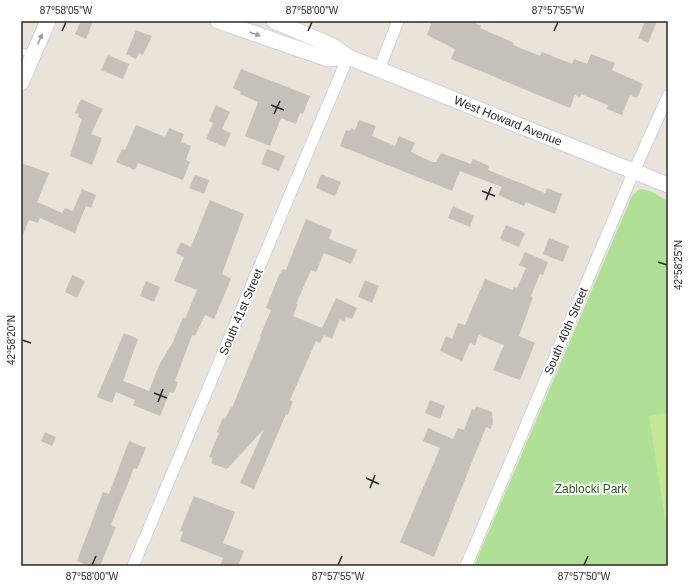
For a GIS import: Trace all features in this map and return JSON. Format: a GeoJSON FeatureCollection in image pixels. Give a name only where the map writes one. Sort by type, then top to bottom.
{"type":"FeatureCollection","features":[{"type":"Feature","properties":{"kind":"street"},"geometry":{"type":"LineString","coordinates":[[21,83],[27,54],[48,21]]}},
{"type":"Feature","properties":{"kind":"street","name":"West Howard Avenue"},"geometry":{"type":"LineString","coordinates":[[218,21],[280,32],[333,46],[348,57],[668,185]]}},
{"type":"Feature","properties":{"kind":"street"},"geometry":{"type":"LineString","coordinates":[[378,69],[398,21]]}},
{"type":"Feature","properties":{"kind":"street","name":"South 41st Street"},"geometry":{"type":"LineString","coordinates":[[133,566],[348,57]]}},
{"type":"Feature","properties":{"kind":"street","name":"South 40th Street"},"geometry":{"type":"LineString","coordinates":[[466,566],[634,172],[668,96]]}},
{"type":"Feature","properties":{"kind":"green space","name":"Zablocki Park"},"geometry":{"type":"Polygon","coordinates":[[[642,189],[653,192],[668,201],[668,566],[474,566],[632,196],[638,190],[642,189]]]}},
{"type":"Feature","properties":{"kind":"green space"},"geometry":{"type":"Polygon","coordinates":[[[668,413],[668,537],[649,416],[668,413]]]}},
{"type":"Feature","properties":{"kind":"building"},"geometry":{"type":"Polygon","coordinates":[[[81,21],[93,21],[86,39],[75,34],[81,21]]]}},
{"type":"Feature","properties":{"kind":"building"},"geometry":{"type":"Polygon","coordinates":[[[432,21],[477,21],[476,24],[481,25],[480,28],[514,43],[513,45],[540,56],[542,52],[572,64],[574,59],[587,64],[591,54],[615,63],[612,70],[643,84],[637,98],[630,95],[622,115],[607,109],[608,105],[581,94],[580,97],[575,95],[570,108],[451,59],[455,49],[427,35],[432,21]]]}},
{"type":"Feature","properties":{"kind":"building"},"geometry":{"type":"Polygon","coordinates":[[[645,21],[657,21],[648,43],[638,38],[645,21]]]}},
{"type":"Feature","properties":{"kind":"building"},"geometry":{"type":"Polygon","coordinates":[[[136,30],[152,36],[143,55],[139,53],[136,59],[126,54],[136,30]]]}},
{"type":"Feature","properties":{"kind":"building"},"geometry":{"type":"Polygon","coordinates":[[[108,55],[129,64],[123,79],[101,70],[108,55]]]}},
{"type":"Feature","properties":{"kind":"building"},"geometry":{"type":"Polygon","coordinates":[[[241,69],[310,96],[303,114],[300,113],[296,124],[281,118],[270,146],[245,136],[258,102],[240,94],[241,92],[233,88],[241,69]]]}},
{"type":"Feature","properties":{"kind":"building"},"geometry":{"type":"Polygon","coordinates":[[[81,99],[103,109],[91,134],[102,138],[92,165],[70,156],[82,119],[78,117],[79,114],[75,113],[81,99]]]}},
{"type":"Feature","properties":{"kind":"building"},"geometry":{"type":"Polygon","coordinates":[[[216,105],[230,112],[222,129],[231,133],[225,147],[206,139],[213,123],[209,121],[216,105]]]}},
{"type":"Feature","properties":{"kind":"building"},"geometry":{"type":"Polygon","coordinates":[[[359,120],[376,126],[372,136],[395,146],[399,136],[415,143],[411,152],[432,162],[436,162],[441,153],[471,164],[473,159],[489,166],[488,170],[545,193],[547,188],[562,194],[555,214],[526,202],[524,206],[498,195],[502,187],[460,171],[452,191],[340,146],[346,130],[350,131],[351,128],[355,130],[359,120]]]}},
{"type":"Feature","properties":{"kind":"building"},"geometry":{"type":"Polygon","coordinates":[[[136,125],[165,137],[169,128],[184,134],[181,142],[191,146],[186,160],[190,162],[183,180],[138,163],[135,170],[116,162],[122,149],[125,150],[136,125]]]}},
{"type":"Feature","properties":{"kind":"building"},"geometry":{"type":"Polygon","coordinates":[[[267,149],[285,156],[279,171],[261,164],[267,149]]]}},
{"type":"Feature","properties":{"kind":"building"},"geometry":{"type":"Polygon","coordinates":[[[21,163],[49,173],[37,202],[62,213],[65,208],[73,211],[82,189],[96,195],[91,208],[86,206],[75,233],[40,218],[38,223],[29,220],[21,239],[21,163]]]}},
{"type":"Feature","properties":{"kind":"building"},"geometry":{"type":"Polygon","coordinates":[[[321,174],[341,182],[335,196],[316,188],[321,174]]]}},
{"type":"Feature","properties":{"kind":"building"},"geometry":{"type":"Polygon","coordinates":[[[195,175],[209,180],[204,194],[189,188],[195,175]]]}},
{"type":"Feature","properties":{"kind":"building"},"geometry":{"type":"Polygon","coordinates":[[[210,200],[244,214],[222,274],[231,279],[214,319],[205,315],[195,336],[192,335],[175,381],[178,382],[174,393],[170,392],[160,416],[133,405],[135,400],[116,392],[112,403],[97,397],[124,333],[138,339],[123,381],[149,391],[159,365],[173,342],[183,317],[185,319],[197,290],[174,281],[184,257],[176,253],[181,242],[191,247],[210,200]]]}},
{"type":"Feature","properties":{"kind":"building"},"geometry":{"type":"Polygon","coordinates":[[[453,206],[474,216],[470,227],[448,218],[453,206]]]}},
{"type":"Feature","properties":{"kind":"building"},"geometry":{"type":"Polygon","coordinates":[[[306,219],[332,230],[329,239],[357,250],[351,264],[324,253],[316,272],[311,270],[296,304],[298,304],[293,316],[322,328],[336,298],[357,308],[352,319],[346,317],[344,322],[340,319],[332,339],[324,335],[320,343],[316,341],[290,400],[293,401],[288,415],[286,414],[254,489],[240,483],[264,429],[227,469],[211,463],[213,458],[209,457],[219,433],[217,432],[223,418],[225,419],[231,407],[232,408],[261,337],[260,336],[271,310],[266,308],[279,275],[283,269],[286,270],[306,219]]]}},
{"type":"Feature","properties":{"kind":"building"},"geometry":{"type":"Polygon","coordinates":[[[506,225],[525,233],[519,247],[500,239],[506,225]]]}},
{"type":"Feature","properties":{"kind":"building"},"geometry":{"type":"Polygon","coordinates":[[[549,238],[569,246],[563,262],[543,254],[549,238]]]}},
{"type":"Feature","properties":{"kind":"building"},"geometry":{"type":"Polygon","coordinates":[[[525,252],[548,262],[543,275],[540,274],[531,296],[533,297],[519,336],[535,343],[520,380],[493,370],[504,345],[479,335],[475,345],[470,343],[462,361],[440,351],[446,336],[452,339],[458,323],[465,325],[485,279],[512,290],[514,287],[517,288],[526,268],[519,265],[525,252]]]}},
{"type":"Feature","properties":{"kind":"building"},"geometry":{"type":"Polygon","coordinates":[[[72,275],[85,281],[77,298],[65,292],[72,275]]]}},
{"type":"Feature","properties":{"kind":"building"},"geometry":{"type":"Polygon","coordinates":[[[365,280],[379,286],[372,303],[358,297],[365,280]]]}},
{"type":"Feature","properties":{"kind":"building"},"geometry":{"type":"Polygon","coordinates":[[[146,281],[160,287],[154,302],[140,296],[146,281]]]}},
{"type":"Feature","properties":{"kind":"building"},"geometry":{"type":"Polygon","coordinates":[[[430,400],[445,406],[440,419],[425,413],[430,400]]]}},
{"type":"Feature","properties":{"kind":"building"},"geometry":{"type":"Polygon","coordinates":[[[476,406],[492,412],[493,422],[491,429],[486,427],[434,557],[400,542],[440,448],[423,441],[428,428],[453,439],[458,428],[464,430],[472,409],[475,410],[476,406]]]}},
{"type":"Feature","properties":{"kind":"building"},"geometry":{"type":"Polygon","coordinates":[[[45,432],[56,437],[52,446],[41,441],[45,432]]]}},
{"type":"Feature","properties":{"kind":"building"},"geometry":{"type":"Polygon","coordinates":[[[129,441],[146,448],[137,469],[134,468],[111,525],[116,527],[100,566],[88,566],[77,561],[103,492],[109,494],[129,441]]]}},
{"type":"Feature","properties":{"kind":"building"},"geometry":{"type":"Polygon","coordinates":[[[194,496],[235,512],[223,543],[244,551],[238,566],[220,566],[223,558],[180,541],[183,532],[180,531],[194,496]]]}}]}
